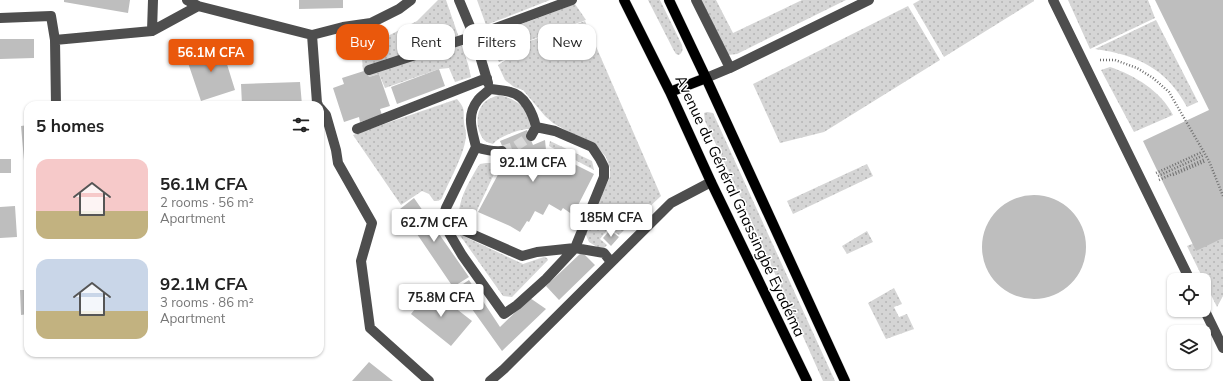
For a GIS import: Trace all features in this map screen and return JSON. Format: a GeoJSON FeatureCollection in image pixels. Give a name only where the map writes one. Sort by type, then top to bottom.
{"type":"FeatureCollection","features":[{"type":"Feature","properties":{"kind":"main road","name":"Avenue du Général Gnassingbé Eyadéma"},"geometry":{"type":"LineString","coordinates":[[624,0],[670,92],[711,182],[807,381]]}},
{"type":"Feature","properties":{"kind":"main road","name":"Avenue du Général Gnassingbé Eyadéma"},"geometry":{"type":"LineString","coordinates":[[669,0],[845,381]]}},
{"type":"Feature","properties":{"kind":"main road"},"geometry":{"type":"LineString","coordinates":[[670,92],[706,78]]}},
{"type":"Feature","properties":{"kind":"street"},"geometry":{"type":"LineString","coordinates":[[152,31],[153,0]]}},
{"type":"Feature","properties":{"kind":"street"},"geometry":{"type":"LineString","coordinates":[[187,0],[198,6],[312,35],[343,27],[371,23],[399,9],[411,0]]}},
{"type":"Feature","properties":{"kind":"street"},"geometry":{"type":"LineString","coordinates":[[459,0],[469,24]]}},
{"type":"Feature","properties":{"kind":"street"},"geometry":{"type":"LineString","coordinates":[[507,24],[572,0]]}},
{"type":"Feature","properties":{"kind":"street"},"geometry":{"type":"LineString","coordinates":[[696,0],[730,68]]}},
{"type":"Feature","properties":{"kind":"street"},"geometry":{"type":"LineString","coordinates":[[706,78],[730,68],[870,0]]}},
{"type":"Feature","properties":{"kind":"street"},"geometry":{"type":"LineString","coordinates":[[1052,0],[1187,273]]}},
{"type":"Feature","properties":{"kind":"street"},"geometry":{"type":"LineString","coordinates":[[55,40],[152,31],[198,6]]}},
{"type":"Feature","properties":{"kind":"street"},"geometry":{"type":"LineString","coordinates":[[0,18],[51,16],[55,40],[56,101]]}},
{"type":"Feature","properties":{"kind":"street"},"geometry":{"type":"LineString","coordinates":[[312,35],[317,101]]}},
{"type":"Feature","properties":{"kind":"street"},"geometry":{"type":"LineString","coordinates":[[369,70],[463,40]]}},
{"type":"Feature","properties":{"kind":"street"},"geometry":{"type":"LineString","coordinates":[[481,60],[490,89]]}},
{"type":"Feature","properties":{"kind":"street"},"geometry":{"type":"LineString","coordinates":[[357,129],[487,78]]}},
{"type":"Feature","properties":{"kind":"street"},"geometry":{"type":"LineString","coordinates":[[490,89],[511,92],[522,98],[534,119],[533,131],[555,131],[592,147],[604,167],[604,177],[575,248],[546,279],[517,305],[504,314],[462,255],[442,221],[446,208],[476,146],[470,121],[472,110],[478,100],[490,89]]}},
{"type":"Feature","properties":{"kind":"street"},"geometry":{"type":"LineString","coordinates":[[324,119],[336,150],[338,163],[372,223],[361,261],[370,328],[429,381]]}},
{"type":"Feature","properties":{"kind":"street"},"geometry":{"type":"LineString","coordinates":[[476,146],[494,152],[502,151]]}},
{"type":"Feature","properties":{"kind":"street"},"geometry":{"type":"LineString","coordinates":[[490,381],[504,369],[671,204],[711,182]]}},
{"type":"Feature","properties":{"kind":"street"},"geometry":{"type":"LineString","coordinates":[[442,221],[522,256],[537,252],[575,248],[604,252],[611,262]]}},
{"type":"Feature","properties":{"kind":"street"},"geometry":{"type":"LineString","coordinates":[[1208,317],[1223,348]]}},
{"type":"Feature","properties":{"kind":"path"},"geometry":{"type":"LineString","coordinates":[[1084,65],[1098,60],[1115,60],[1137,68],[1153,78],[1169,92],[1209,162],[1223,196]]}},
{"type":"Feature","properties":{"kind":"path"},"geometry":{"type":"LineString","coordinates":[[1204,156],[1158,177],[1204,156]]}},
{"type":"Feature","properties":{"kind":"shaded area"},"geometry":{"type":"Polygon","coordinates":[[[438,0],[446,0],[454,24],[411,24],[417,21],[438,0]]]}},
{"type":"Feature","properties":{"kind":"shaded area"},"geometry":{"type":"Polygon","coordinates":[[[477,0],[550,0],[489,24],[486,24],[477,0]]]}},
{"type":"Feature","properties":{"kind":"shaded area"},"geometry":{"type":"Polygon","coordinates":[[[648,0],[660,0],[682,45],[683,48],[679,55],[676,54],[673,49],[648,0]]]}},
{"type":"Feature","properties":{"kind":"shaded area"},"geometry":{"type":"Polygon","coordinates":[[[700,0],[716,0],[733,33],[802,0],[846,0],[737,54],[728,55],[700,0]]]}},
{"type":"Feature","properties":{"kind":"shaded area"},"geometry":{"type":"Polygon","coordinates":[[[920,0],[1034,1],[944,57],[913,4],[920,0]]]}},
{"type":"Feature","properties":{"kind":"shaded area"},"geometry":{"type":"Polygon","coordinates":[[[1068,0],[1148,0],[1155,18],[1090,49],[1068,0]]]}},
{"type":"Feature","properties":{"kind":"shaded area"},"geometry":{"type":"Polygon","coordinates":[[[575,4],[586,20],[575,24],[538,24],[538,37],[530,40],[530,24],[522,24],[575,4]]]}},
{"type":"Feature","properties":{"kind":"shaded area"},"geometry":{"type":"Polygon","coordinates":[[[908,6],[940,60],[824,132],[780,143],[753,84],[908,6]]]}},
{"type":"Feature","properties":{"kind":"shaded area"},"geometry":{"type":"Polygon","coordinates":[[[1156,20],[1198,102],[1187,107],[1170,82],[1149,66],[1124,55],[1095,49],[1156,20]]]}},
{"type":"Feature","properties":{"kind":"shaded area"},"geometry":{"type":"Polygon","coordinates":[[[585,21],[586,24],[577,24],[585,21]]]}},
{"type":"Feature","properties":{"kind":"shaded area"},"geometry":{"type":"Polygon","coordinates":[[[455,26],[463,49],[463,60],[467,60],[471,77],[455,82],[449,68],[439,69],[385,88],[379,74],[369,77],[367,70],[363,71],[362,60],[389,60],[389,35],[397,31],[397,60],[455,60],[455,26]]]}},
{"type":"Feature","properties":{"kind":"shaded area"},"geometry":{"type":"Polygon","coordinates":[[[538,38],[538,60],[596,60],[596,46],[661,196],[619,235],[609,228],[600,239],[607,245],[602,250],[589,242],[585,233],[610,177],[610,168],[606,157],[599,149],[553,123],[545,116],[523,90],[514,87],[505,80],[498,65],[506,60],[530,60],[530,41],[538,38]]]}},
{"type":"Feature","properties":{"kind":"shaded area"},"geometry":{"type":"Polygon","coordinates":[[[1110,67],[1128,74],[1154,91],[1168,106],[1173,115],[1134,132],[1101,70],[1110,67]]]}},
{"type":"Feature","properties":{"kind":"shaded area"},"geometry":{"type":"Polygon","coordinates":[[[499,95],[509,98],[522,106],[530,121],[530,129],[521,130],[510,134],[493,144],[485,141],[481,136],[478,127],[478,117],[480,108],[485,102],[490,98],[499,95]]]}},
{"type":"Feature","properties":{"kind":"shaded area"},"geometry":{"type":"Polygon","coordinates":[[[457,99],[464,110],[466,134],[465,141],[460,158],[442,198],[434,201],[429,194],[422,191],[401,205],[353,135],[457,99]]]}},
{"type":"Feature","properties":{"kind":"shaded area"},"geometry":{"type":"Polygon","coordinates":[[[704,113],[713,113],[835,381],[823,381],[705,121],[704,113]]]}},
{"type":"Feature","properties":{"kind":"shaded area"},"geometry":{"type":"Polygon","coordinates":[[[550,141],[592,161],[594,170],[549,146],[550,141]]]}},
{"type":"Feature","properties":{"kind":"shaded area"},"geometry":{"type":"Polygon","coordinates":[[[494,163],[497,170],[471,223],[464,219],[459,211],[460,205],[466,189],[477,168],[480,164],[494,163]]]}},
{"type":"Feature","properties":{"kind":"shaded area"},"geometry":{"type":"Polygon","coordinates":[[[867,164],[873,176],[793,214],[787,201],[867,164]]]}},
{"type":"Feature","properties":{"kind":"shaded area"},"geometry":{"type":"Polygon","coordinates":[[[867,231],[873,242],[847,254],[842,246],[867,231]]]}},
{"type":"Feature","properties":{"kind":"shaded area"},"geometry":{"type":"Polygon","coordinates":[[[1223,231],[1223,296],[1217,307],[1211,295],[1211,273],[1200,273],[1187,246],[1223,231]]]}},
{"type":"Feature","properties":{"kind":"shaded area"},"geometry":{"type":"Polygon","coordinates":[[[459,234],[523,264],[544,257],[548,260],[512,297],[503,296],[459,234]]]}},
{"type":"Feature","properties":{"kind":"shaded area"},"geometry":{"type":"Polygon","coordinates":[[[894,288],[902,304],[894,307],[899,317],[907,314],[914,329],[886,339],[868,303],[894,288]]]}},
{"type":"Feature","properties":{"kind":"water"},"geometry":{"type":"Polygon","coordinates":[[[1035,205],[1053,209],[1066,219],[1074,233],[1078,249],[1075,266],[1064,281],[1047,290],[1028,291],[1011,285],[1001,276],[993,264],[991,247],[994,232],[1010,212],[1023,206],[1035,205]],[[1027,219],[1024,224],[1010,232],[1010,242],[1005,251],[1014,264],[1015,270],[1030,275],[1035,279],[1046,273],[1054,272],[1065,255],[1063,235],[1047,221],[1027,219]]]}},
{"type":"Feature","properties":{"kind":"water"},"geometry":{"type":"Polygon","coordinates":[[[1033,226],[1041,226],[1050,230],[1056,236],[1060,249],[1056,262],[1050,268],[1041,272],[1033,272],[1024,268],[1018,262],[1014,253],[1014,245],[1018,236],[1024,230],[1033,226]]]}},
{"type":"Feature","properties":{"kind":"building"},"geometry":{"type":"Polygon","coordinates":[[[64,0],[130,0],[128,13],[64,2],[64,0]]]}},
{"type":"Feature","properties":{"kind":"building"},"geometry":{"type":"Polygon","coordinates":[[[299,0],[343,0],[343,8],[299,9],[299,0]]]}},
{"type":"Feature","properties":{"kind":"building"},"geometry":{"type":"Polygon","coordinates":[[[1155,0],[1223,0],[1223,238],[1196,251],[1143,141],[1209,110],[1155,0]]]}},
{"type":"Feature","properties":{"kind":"building"},"geometry":{"type":"Polygon","coordinates":[[[0,39],[34,39],[34,58],[0,59],[0,39]]]}},
{"type":"Feature","properties":{"kind":"building"},"geometry":{"type":"Polygon","coordinates":[[[221,45],[235,90],[201,101],[186,57],[221,45]]]}},
{"type":"Feature","properties":{"kind":"building"},"geometry":{"type":"Polygon","coordinates":[[[439,69],[445,86],[397,104],[391,87],[439,69]]]}},
{"type":"Feature","properties":{"kind":"building"},"geometry":{"type":"Polygon","coordinates":[[[367,70],[369,77],[379,74],[390,106],[380,109],[382,115],[360,122],[359,117],[344,122],[333,88],[344,84],[342,78],[367,70]]]}},
{"type":"Feature","properties":{"kind":"building"},"geometry":{"type":"Polygon","coordinates":[[[300,82],[302,101],[242,101],[241,84],[300,82]]]}},
{"type":"Feature","properties":{"kind":"building"},"geometry":{"type":"Polygon","coordinates":[[[21,126],[24,126],[24,160],[21,126]]]}},
{"type":"Feature","properties":{"kind":"building"},"geometry":{"type":"Polygon","coordinates":[[[527,130],[533,145],[545,140],[546,150],[594,174],[573,215],[563,208],[561,211],[549,204],[543,215],[535,211],[529,222],[527,221],[520,232],[478,212],[502,167],[499,158],[506,155],[500,141],[527,130]]]}},
{"type":"Feature","properties":{"kind":"building"},"geometry":{"type":"Polygon","coordinates":[[[0,159],[11,159],[11,173],[0,173],[0,159]]]}},
{"type":"Feature","properties":{"kind":"building"},"geometry":{"type":"Polygon","coordinates":[[[1034,195],[1054,199],[1071,210],[1082,227],[1086,247],[1082,267],[1071,284],[1054,295],[1034,299],[1014,295],[997,284],[986,267],[982,247],[986,227],[997,210],[1014,199],[1034,195]]]}},
{"type":"Feature","properties":{"kind":"building"},"geometry":{"type":"Polygon","coordinates":[[[414,198],[469,277],[453,287],[400,209],[414,198]]]}},
{"type":"Feature","properties":{"kind":"building"},"geometry":{"type":"Polygon","coordinates":[[[15,206],[17,237],[0,238],[0,207],[15,206]]]}},
{"type":"Feature","properties":{"kind":"building"},"geometry":{"type":"Polygon","coordinates":[[[610,230],[619,237],[611,246],[603,238],[610,230]]]}},
{"type":"Feature","properties":{"kind":"building"},"geometry":{"type":"Polygon","coordinates":[[[582,252],[595,265],[559,300],[546,286],[582,252]]]}},
{"type":"Feature","properties":{"kind":"building"},"geometry":{"type":"Polygon","coordinates":[[[469,280],[500,327],[530,298],[546,309],[502,351],[457,288],[469,280]]]}},
{"type":"Feature","properties":{"kind":"building"},"geometry":{"type":"Polygon","coordinates":[[[431,289],[472,321],[451,346],[411,314],[431,289]]]}},
{"type":"Feature","properties":{"kind":"building"},"geometry":{"type":"Polygon","coordinates":[[[20,290],[24,290],[24,315],[21,315],[20,290]]]}},
{"type":"Feature","properties":{"kind":"building"},"geometry":{"type":"Polygon","coordinates":[[[369,362],[393,381],[352,381],[369,362]]]}},
{"type":"Feature","properties":{"kind":"tunnel"},"geometry":{"type":"LineString","coordinates":[[502,151],[516,146],[531,136]]}}]}
